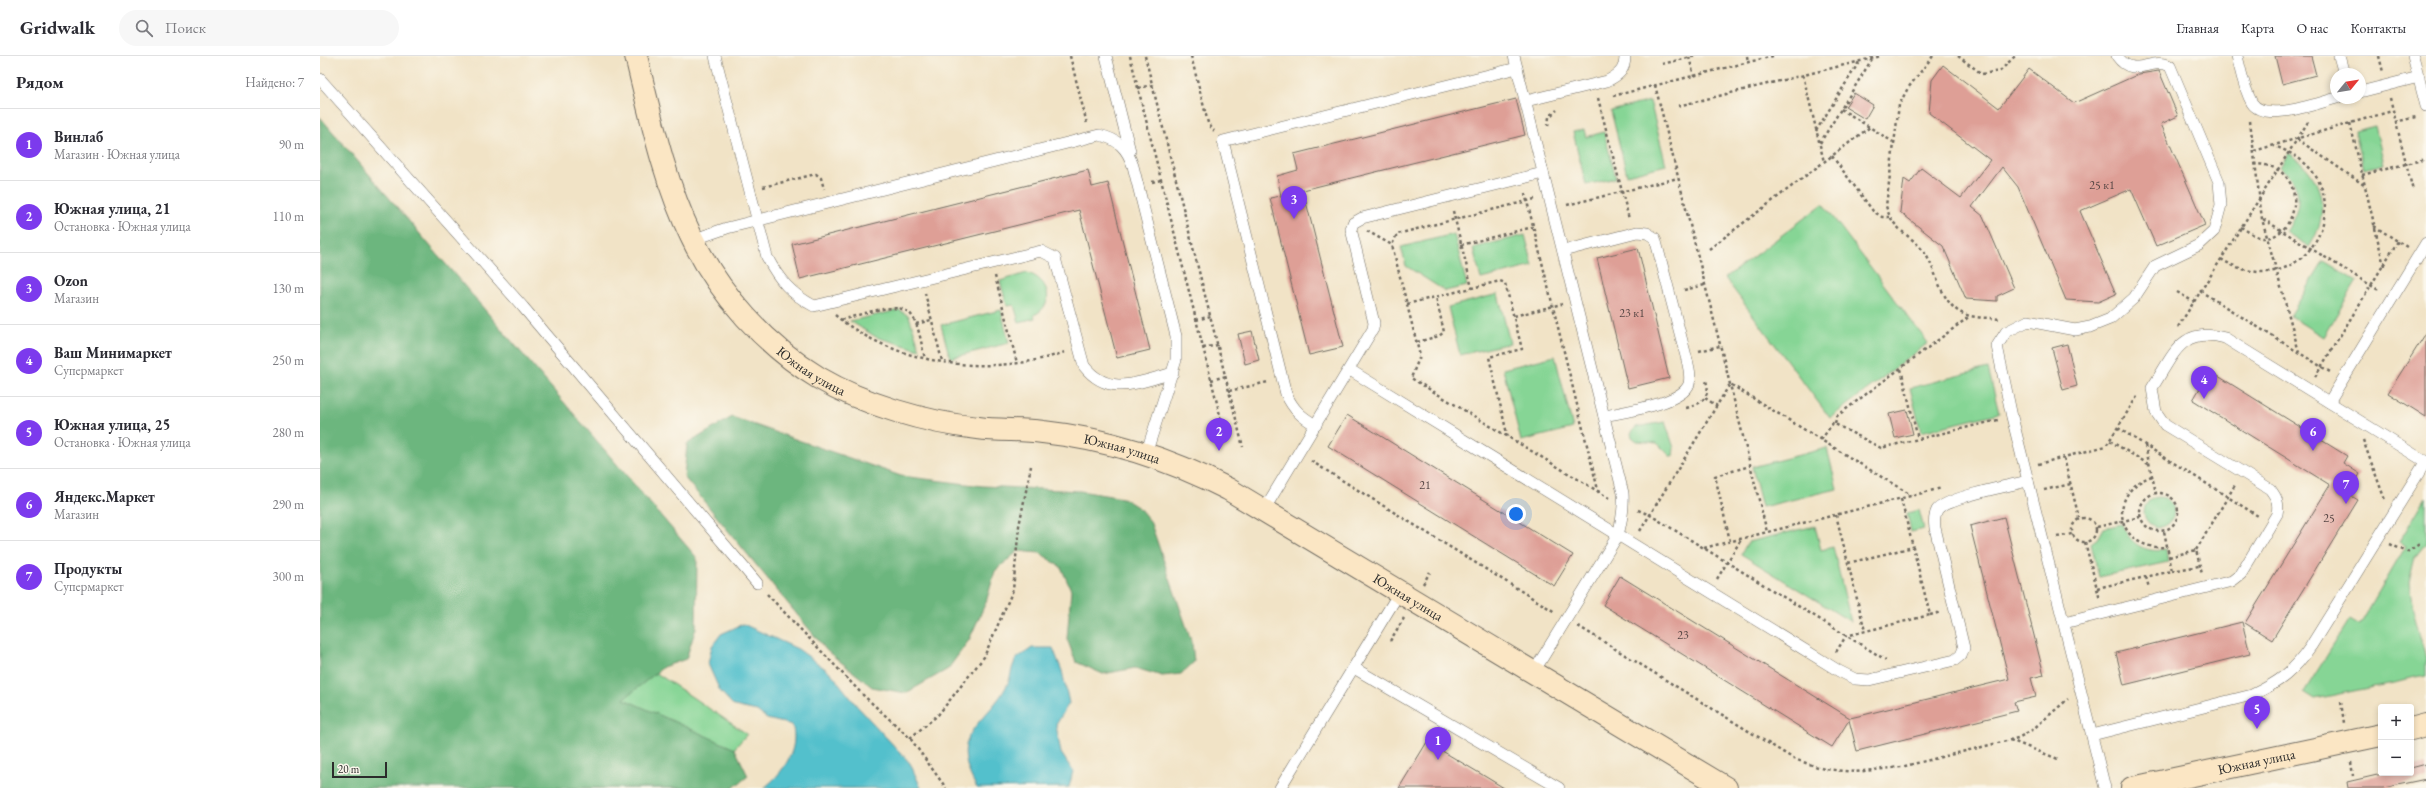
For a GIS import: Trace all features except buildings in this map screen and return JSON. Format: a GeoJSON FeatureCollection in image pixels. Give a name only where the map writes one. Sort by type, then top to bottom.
{"type":"FeatureCollection","features":[{"type":"Feature","properties":{"kind":"street","name":"Южная улица"},"geometry":{"type":"LineString","coordinates":[[636,56],[658,148],[673,193],[692,240],[718,282],[749,320],[780,349],[820,378],[862,398],[924,418],[977,428],[1043,432],[1112,444],[1191,470],[1264,510],[1399,593],[1726,788]]}},
{"type":"Feature","properties":{"kind":"street"},"geometry":{"type":"LineString","coordinates":[[2414,728],[2426,726]]}},
{"type":"Feature","properties":{"kind":"street","name":"Южная улица"},"geometry":{"type":"LineString","coordinates":[[2132,788],[2378,736]]}},
{"type":"Feature","properties":{"kind":"lane"},"geometry":{"type":"LineString","coordinates":[[715,56],[756,221],[767,257],[777,277],[800,299],[814,306],[1034,251],[1041,251],[1055,258],[1084,366],[1093,377],[1107,385],[1128,384],[1173,373]]}},
{"type":"Feature","properties":{"kind":"lane"},"geometry":{"type":"LineString","coordinates":[[1106,56],[1176,336],[1176,360],[1173,373],[1146,454]]}},
{"type":"Feature","properties":{"kind":"lane"},"geometry":{"type":"LineString","coordinates":[[1514,56],[1623,492],[1624,514],[1618,535],[1533,673]]}},
{"type":"Feature","properties":{"kind":"lane"},"geometry":{"type":"LineString","coordinates":[[1526,101],[1594,84],[1618,75],[1625,65],[1624,56]]}},
{"type":"Feature","properties":{"kind":"lane"},"geometry":{"type":"LineString","coordinates":[[2105,788],[2012,417],[1997,346],[2006,332],[2028,321],[2075,330],[2090,327],[2110,319],[2134,298],[2155,266],[2205,241],[2214,231],[2219,214],[2221,192],[2216,172],[2170,66],[2165,59],[2158,56],[2131,65],[2124,62],[2117,56]]}},
{"type":"Feature","properties":{"kind":"lane"},"geometry":{"type":"LineString","coordinates":[[2237,56],[2246,90],[2253,104],[2264,112],[2279,112],[2330,100]]}},
{"type":"Feature","properties":{"kind":"lane"},"geometry":{"type":"LineString","coordinates":[[2339,56],[2342,68]]}},
{"type":"Feature","properties":{"kind":"lane"},"geometry":{"type":"LineString","coordinates":[[2413,56],[2426,106]]}},
{"type":"Feature","properties":{"kind":"lane"},"geometry":{"type":"LineString","coordinates":[[1316,425],[1304,418],[1292,407],[1282,378],[1223,141],[1517,68]]}},
{"type":"Feature","properties":{"kind":"lane"},"geometry":{"type":"LineString","coordinates":[[2366,91],[2419,77]]}},
{"type":"Feature","properties":{"kind":"lane"},"geometry":{"type":"LineString","coordinates":[[320,79],[523,307],[757,583]]}},
{"type":"Feature","properties":{"kind":"lane"},"geometry":{"type":"LineString","coordinates":[[692,240],[756,221],[1099,136],[1111,138],[1122,144],[1129,154],[1133,166]]}},
{"type":"Feature","properties":{"kind":"lane"},"geometry":{"type":"LineString","coordinates":[[1264,510],[1371,336],[1374,323],[1352,234],[1353,223],[1362,218],[1543,173]]}},
{"type":"Feature","properties":{"kind":"lane"},"geometry":{"type":"LineString","coordinates":[[1563,251],[1632,234],[1647,233],[1655,238],[1686,354],[1690,372],[1689,384],[1683,393],[1672,400],[1604,416]]}},
{"type":"Feature","properties":{"kind":"lane"},"geometry":{"type":"LineString","coordinates":[[2329,402],[2426,244]]}},
{"type":"Feature","properties":{"kind":"lane"},"geometry":{"type":"LineString","coordinates":[[2064,623],[2232,581],[2238,577],[2277,514],[2278,505],[2276,496],[2270,489],[2165,425],[2156,412],[2152,388],[2181,344],[2195,335],[2208,333],[2225,338],[2426,461],[2312,646],[2297,666],[2276,684],[2252,695],[2092,735]]}},
{"type":"Feature","properties":{"kind":"lane"},"geometry":{"type":"LineString","coordinates":[[1350,370],[1828,665],[1855,679],[1869,680],[1906,672],[1955,660],[1962,655],[1964,648],[1935,528],[1934,517],[1937,510],[1949,501],[2028,481]]}},
{"type":"Feature","properties":{"kind":"lane"},"geometry":{"type":"LineString","coordinates":[[1280,788],[1399,593]]}},
{"type":"Feature","properties":{"kind":"lane"},"geometry":{"type":"LineString","coordinates":[[1354,668],[1559,788]]}},
{"type":"Feature","properties":{"kind":"path"},"geometry":{"type":"LineString","coordinates":[[1070,56],[1091,138]]}},
{"type":"Feature","properties":{"kind":"path"},"geometry":{"type":"LineString","coordinates":[[1130,56],[1225,435]]}},
{"type":"Feature","properties":{"kind":"path"},"geometry":{"type":"LineString","coordinates":[[1146,56],[1243,447]]}},
{"type":"Feature","properties":{"kind":"path"},"geometry":{"type":"LineString","coordinates":[[1191,56],[1208,123],[1223,141]]}},
{"type":"Feature","properties":{"kind":"path"},"geometry":{"type":"LineString","coordinates":[[1662,64],[1696,56]]}},
{"type":"Feature","properties":{"kind":"path"},"geometry":{"type":"LineString","coordinates":[[1747,56],[1748,62]]}},
{"type":"Feature","properties":{"kind":"path"},"geometry":{"type":"LineString","coordinates":[[1591,102],[1773,56]]}},
{"type":"Feature","properties":{"kind":"path"},"geometry":{"type":"LineString","coordinates":[[1678,106],[1881,56]]}},
{"type":"Feature","properties":{"kind":"path"},"geometry":{"type":"LineString","coordinates":[[1933,56],[1902,96],[1893,142],[1886,194],[1886,206],[1889,217],[1898,229],[1926,255],[1951,304],[1959,311],[1971,316],[2028,321]]}},
{"type":"Feature","properties":{"kind":"path"},"geometry":{"type":"LineString","coordinates":[[1958,56],[1982,74],[2000,70],[2015,56]]}},
{"type":"Feature","properties":{"kind":"path"},"geometry":{"type":"LineString","coordinates":[[2379,56],[2413,191]]}},
{"type":"Feature","properties":{"kind":"path"},"geometry":{"type":"LineString","coordinates":[[1689,57],[1694,76]]}},
{"type":"Feature","properties":{"kind":"path"},"geometry":{"type":"LineString","coordinates":[[1820,143],[1872,58]]}},
{"type":"Feature","properties":{"kind":"path"},"geometry":{"type":"LineString","coordinates":[[1816,131],[1859,61]]}},
{"type":"Feature","properties":{"kind":"path"},"geometry":{"type":"LineString","coordinates":[[1802,75],[1824,162]]}},
{"type":"Feature","properties":{"kind":"path"},"geometry":{"type":"LineString","coordinates":[[1594,84],[1632,234]]}},
{"type":"Feature","properties":{"kind":"path"},"geometry":{"type":"LineString","coordinates":[[1138,88],[1153,85]]}},
{"type":"Feature","properties":{"kind":"path"},"geometry":{"type":"LineString","coordinates":[[1655,85],[1767,532]]}},
{"type":"Feature","properties":{"kind":"path"},"geometry":{"type":"LineString","coordinates":[[2246,90],[2262,219],[2299,352]]}},
{"type":"Feature","properties":{"kind":"path"},"geometry":{"type":"LineString","coordinates":[[2320,102],[2200,291],[2343,379]]}},
{"type":"Feature","properties":{"kind":"path"},"geometry":{"type":"LineString","coordinates":[[1555,111],[1560,109]]}},
{"type":"Feature","properties":{"kind":"path"},"geometry":{"type":"LineString","coordinates":[[1841,109],[1893,142]]}},
{"type":"Feature","properties":{"kind":"path"},"geometry":{"type":"LineString","coordinates":[[2254,151],[2392,110]]}},
{"type":"Feature","properties":{"kind":"path"},"geometry":{"type":"LineString","coordinates":[[2395,122],[2418,117]]}},
{"type":"Feature","properties":{"kind":"path"},"geometry":{"type":"LineString","coordinates":[[2350,123],[2384,266]]}},
{"type":"Feature","properties":{"kind":"path"},"geometry":{"type":"LineString","coordinates":[[1709,249],[1870,127]]}},
{"type":"Feature","properties":{"kind":"path"},"geometry":{"type":"LineString","coordinates":[[2297,139],[2364,185]]}},
{"type":"Feature","properties":{"kind":"path"},"geometry":{"type":"LineString","coordinates":[[2221,259],[2247,271],[2276,271],[2301,259],[2311,249],[2320,233],[2325,214],[2322,189],[2310,167],[2289,151],[2274,146]]}},
{"type":"Feature","properties":{"kind":"path"},"geometry":{"type":"LineString","coordinates":[[1832,156],[1873,211],[1882,217],[1889,217]]}},
{"type":"Feature","properties":{"kind":"path"},"geometry":{"type":"LineString","coordinates":[[2362,175],[2426,159]]}},
{"type":"Feature","properties":{"kind":"path"},"geometry":{"type":"LineString","coordinates":[[2240,227],[2254,235],[2267,238],[2282,231],[2292,216],[2295,202],[2289,181],[2278,168],[2255,164]]}},
{"type":"Feature","properties":{"kind":"path"},"geometry":{"type":"LineString","coordinates":[[749,190],[816,174],[821,178],[828,203]]}},
{"type":"Feature","properties":{"kind":"path"},"geometry":{"type":"LineString","coordinates":[[1521,178],[1527,201],[1553,306],[1599,494],[1411,378],[1420,356],[1392,245],[1397,234],[1455,219],[1527,201],[1549,196]]}},
{"type":"Feature","properties":{"kind":"path"},"geometry":{"type":"LineString","coordinates":[[1552,209],[1678,178]]}},
{"type":"Feature","properties":{"kind":"path"},"geometry":{"type":"LineString","coordinates":[[1449,196],[1472,288]]}},
{"type":"Feature","properties":{"kind":"path"},"geometry":{"type":"LineString","coordinates":[[2262,219],[2392,299]]}},
{"type":"Feature","properties":{"kind":"path"},"geometry":{"type":"LineString","coordinates":[[1353,223],[1392,245]]}},
{"type":"Feature","properties":{"kind":"path"},"geometry":{"type":"LineString","coordinates":[[2374,226],[2420,254]]}},
{"type":"Feature","properties":{"kind":"path"},"geometry":{"type":"LineString","coordinates":[[1461,244],[1533,227]]}},
{"type":"Feature","properties":{"kind":"path"},"geometry":{"type":"LineString","coordinates":[[2308,389],[2398,241]]}},
{"type":"Feature","properties":{"kind":"path"},"geometry":{"type":"LineString","coordinates":[[992,262],[1017,363]]}},
{"type":"Feature","properties":{"kind":"path"},"geometry":{"type":"LineString","coordinates":[[921,279],[942,361]]}},
{"type":"Feature","properties":{"kind":"path"},"geometry":{"type":"LineString","coordinates":[[1407,304],[1503,282],[1507,286],[1522,348],[1490,357],[1508,438]]}},
{"type":"Feature","properties":{"kind":"path"},"geometry":{"type":"LineString","coordinates":[[1670,294],[1705,285]]}},
{"type":"Feature","properties":{"kind":"path"},"geometry":{"type":"LineString","coordinates":[[2177,292],[2194,302]]}},
{"type":"Feature","properties":{"kind":"path"},"geometry":{"type":"LineString","coordinates":[[1417,342],[1439,336],[1444,332],[1436,297]]}},
{"type":"Feature","properties":{"kind":"path"},"geometry":{"type":"LineString","coordinates":[[1514,316],[1575,300]]}},
{"type":"Feature","properties":{"kind":"path"},"geometry":{"type":"LineString","coordinates":[[822,304],[841,320],[878,342],[925,358],[962,365],[1017,363],[1048,358],[1079,347]]}},
{"type":"Feature","properties":{"kind":"path"},"geometry":{"type":"LineString","coordinates":[[841,320],[899,308],[912,315],[916,324],[925,358]]}},
{"type":"Feature","properties":{"kind":"path"},"geometry":{"type":"LineString","coordinates":[[1196,320],[1210,316]]}},
{"type":"Feature","properties":{"kind":"path"},"geometry":{"type":"LineString","coordinates":[[1821,440],[1831,424],[1835,423],[1837,416],[1971,316]]}},
{"type":"Feature","properties":{"kind":"path"},"geometry":{"type":"LineString","coordinates":[[916,324],[931,320]]}},
{"type":"Feature","properties":{"kind":"path"},"geometry":{"type":"LineString","coordinates":[[1203,348],[1218,345]]}},
{"type":"Feature","properties":{"kind":"path"},"geometry":{"type":"LineString","coordinates":[[1686,354],[1720,346]]}},
{"type":"Feature","properties":{"kind":"path"},"geometry":{"type":"LineString","coordinates":[[1901,369],[1918,439]]}},
{"type":"Feature","properties":{"kind":"path"},"geometry":{"type":"LineString","coordinates":[[1211,380],[1226,376]]}},
{"type":"Feature","properties":{"kind":"path"},"geometry":{"type":"LineString","coordinates":[[1229,391],[1282,378]]}},
{"type":"Feature","properties":{"kind":"path"},"geometry":{"type":"LineString","coordinates":[[1632,544],[1730,384]]}},
{"type":"Feature","properties":{"kind":"path"},"geometry":{"type":"LineString","coordinates":[[1730,384],[1912,496]]}},
{"type":"Feature","properties":{"kind":"path"},"geometry":{"type":"LineString","coordinates":[[1705,398],[1717,406]]}},
{"type":"Feature","properties":{"kind":"path"},"geometry":{"type":"LineString","coordinates":[[1835,423],[1877,447],[2012,417]]}},
{"type":"Feature","properties":{"kind":"path"},"geometry":{"type":"LineString","coordinates":[[2354,417],[2391,518]]}},
{"type":"Feature","properties":{"kind":"path"},"geometry":{"type":"LineString","coordinates":[[2118,428],[2271,524]]}},
{"type":"Feature","properties":{"kind":"path"},"geometry":{"type":"LineString","coordinates":[[2110,441],[2150,465]]}},
{"type":"Feature","properties":{"kind":"path"},"geometry":{"type":"LineString","coordinates":[[2145,445],[2156,493]]}},
{"type":"Feature","properties":{"kind":"path"},"geometry":{"type":"LineString","coordinates":[[2025,468],[2106,446]]}},
{"type":"Feature","properties":{"kind":"path"},"geometry":{"type":"LineString","coordinates":[[1298,454],[1794,759],[1824,769],[1855,772],[1901,767],[2010,740],[2032,730],[2080,688]]}},
{"type":"Feature","properties":{"kind":"path"},"geometry":{"type":"LineString","coordinates":[[2064,458],[2079,518]]}},
{"type":"Feature","properties":{"kind":"path"},"geometry":{"type":"LineString","coordinates":[[910,738],[938,715],[986,650],[1013,590],[1019,526],[1031,466]]}},
{"type":"Feature","properties":{"kind":"path"},"geometry":{"type":"LineString","coordinates":[[1730,541],[1715,476],[1750,466]]}},
{"type":"Feature","properties":{"kind":"path"},"geometry":{"type":"LineString","coordinates":[[2205,588],[2196,550],[2243,473]]}},
{"type":"Feature","properties":{"kind":"path"},"geometry":{"type":"LineString","coordinates":[[2152,476],[2141,480],[2131,488],[2125,497],[2122,509],[2123,521],[2127,531],[2135,540],[2145,546],[2156,548],[2167,547]]}},
{"type":"Feature","properties":{"kind":"path"},"geometry":{"type":"LineString","coordinates":[[2031,494],[2071,484]]}},
{"type":"Feature","properties":{"kind":"path"},"geometry":{"type":"LineString","coordinates":[[1703,548],[1950,486]]}},
{"type":"Feature","properties":{"kind":"path"},"geometry":{"type":"LineString","coordinates":[[2156,493],[2170,496],[2178,508],[2175,522],[2164,531],[2152,530],[2146,527],[2140,517],[2141,504],[2149,495],[2156,493]]}},
{"type":"Feature","properties":{"kind":"path"},"geometry":{"type":"LineString","coordinates":[[1828,665],[1846,636],[1930,615],[1901,498]]}},
{"type":"Feature","properties":{"kind":"path"},"geometry":{"type":"LineString","coordinates":[[1650,515],[1906,672]]}},
{"type":"Feature","properties":{"kind":"path"},"geometry":{"type":"LineString","coordinates":[[1836,515],[1865,631]]}},
{"type":"Feature","properties":{"kind":"path"},"geometry":{"type":"LineString","coordinates":[[2096,527],[2140,517]]}},
{"type":"Feature","properties":{"kind":"path"},"geometry":{"type":"LineString","coordinates":[[2079,518],[2090,519],[2096,527],[2095,536],[2085,542],[2079,541],[2072,534],[2072,526],[2079,518]]}},
{"type":"Feature","properties":{"kind":"path"},"geometry":{"type":"LineString","coordinates":[[2164,531],[2172,571]]}},
{"type":"Feature","properties":{"kind":"path"},"geometry":{"type":"LineString","coordinates":[[1709,591],[1742,538]]}},
{"type":"Feature","properties":{"kind":"path"},"geometry":{"type":"LineString","coordinates":[[2085,542],[2103,614]]}},
{"type":"Feature","properties":{"kind":"path"},"geometry":{"type":"LineString","coordinates":[[2407,552],[2420,543]]}},
{"type":"Feature","properties":{"kind":"path"},"geometry":{"type":"LineString","coordinates":[[1848,563],[1913,547]]}},
{"type":"Feature","properties":{"kind":"path"},"geometry":{"type":"LineString","coordinates":[[2170,557],[2196,550]]}},
{"type":"Feature","properties":{"kind":"path"},"geometry":{"type":"LineString","coordinates":[[2097,588],[2199,566]]}},
{"type":"Feature","properties":{"kind":"path"},"geometry":{"type":"LineString","coordinates":[[757,583],[863,695],[910,738],[946,788]]}},
{"type":"Feature","properties":{"kind":"path"},"geometry":{"type":"LineString","coordinates":[[2010,740],[2058,759]]}},
{"type":"Feature","properties":{"kind":"green space"},"geometry":{"type":"Polygon","coordinates":[[[1650,101],[1666,165],[1627,175],[1611,111],[1650,101]]]}},
{"type":"Feature","properties":{"kind":"green space"},"geometry":{"type":"Polygon","coordinates":[[[320,117],[697,558],[696,628],[686,659],[663,667],[624,699],[735,749],[748,776],[733,788],[320,788],[320,117]]]}},
{"type":"Feature","properties":{"kind":"green space"},"geometry":{"type":"Polygon","coordinates":[[[2375,126],[2384,164],[2364,169],[2355,131],[2375,126]]]}},
{"type":"Feature","properties":{"kind":"green space"},"geometry":{"type":"Polygon","coordinates":[[[1584,130],[1586,137],[1604,132],[1616,178],[1586,185],[1573,132],[1584,130]]]}},
{"type":"Feature","properties":{"kind":"green space"},"geometry":{"type":"Polygon","coordinates":[[[2289,153],[2301,162],[2310,172],[2316,183],[2320,196],[2322,208],[2320,221],[2316,234],[2309,247],[2286,232],[2295,214],[2298,198],[2297,190],[2293,182],[2280,167],[2289,153]]]}},
{"type":"Feature","properties":{"kind":"green space"},"geometry":{"type":"Polygon","coordinates":[[[1823,204],[1928,343],[1830,418],[1725,278],[1823,204]]]}},
{"type":"Feature","properties":{"kind":"green space"},"geometry":{"type":"Polygon","coordinates":[[[1454,234],[1467,286],[1445,291],[1406,266],[1401,247],[1454,234]]]}},
{"type":"Feature","properties":{"kind":"green space"},"geometry":{"type":"Polygon","coordinates":[[[1525,235],[1533,266],[1481,279],[1473,248],[1525,235]]]}},
{"type":"Feature","properties":{"kind":"green space"},"geometry":{"type":"Polygon","coordinates":[[[2324,261],[2357,281],[2323,337],[2290,316],[2324,261]]]}},
{"type":"Feature","properties":{"kind":"green space"},"geometry":{"type":"Polygon","coordinates":[[[1027,273],[1040,280],[1045,286],[1047,298],[1046,304],[1034,315],[1035,318],[1019,322],[1014,305],[1007,306],[1000,281],[1027,273]]]}},
{"type":"Feature","properties":{"kind":"green space"},"geometry":{"type":"Polygon","coordinates":[[[1498,294],[1510,343],[1460,355],[1448,307],[1498,294]]]}},
{"type":"Feature","properties":{"kind":"green space"},"geometry":{"type":"Polygon","coordinates":[[[899,310],[909,316],[920,350],[876,337],[850,321],[899,310]]]}},
{"type":"Feature","properties":{"kind":"green space"},"geometry":{"type":"Polygon","coordinates":[[[1001,310],[1009,343],[950,358],[941,325],[1001,310]]]}},
{"type":"Feature","properties":{"kind":"green space"},"geometry":{"type":"Polygon","coordinates":[[[1555,356],[1573,428],[1521,441],[1503,369],[1555,356]]]}},
{"type":"Feature","properties":{"kind":"green space"},"geometry":{"type":"Polygon","coordinates":[[[1988,368],[1999,413],[1921,432],[1910,388],[1988,368]]]}},
{"type":"Feature","properties":{"kind":"green space"},"geometry":{"type":"Polygon","coordinates":[[[732,417],[901,476],[983,486],[1080,491],[1123,498],[1139,508],[1150,521],[1192,643],[1194,662],[1181,674],[1162,676],[1135,668],[1103,674],[1076,662],[1067,639],[1071,590],[1061,567],[1040,553],[1018,551],[995,571],[986,602],[969,640],[948,669],[906,693],[872,687],[827,651],[684,477],[687,444],[732,417]]]}},
{"type":"Feature","properties":{"kind":"green space"},"geometry":{"type":"Polygon","coordinates":[[[1665,422],[1674,448],[1673,456],[1670,456],[1657,443],[1637,441],[1632,437],[1631,433],[1636,427],[1665,422]]]}},
{"type":"Feature","properties":{"kind":"green space"},"geometry":{"type":"Polygon","coordinates":[[[1827,448],[1837,489],[1762,507],[1752,467],[1827,448]]]}},
{"type":"Feature","properties":{"kind":"green space"},"geometry":{"type":"Polygon","coordinates":[[[2159,497],[2170,501],[2174,512],[2170,523],[2159,527],[2148,523],[2144,512],[2148,501],[2159,497]]]}},
{"type":"Feature","properties":{"kind":"green space"},"geometry":{"type":"Polygon","coordinates":[[[2426,497],[2426,543],[2415,557],[2409,582],[2413,610],[2426,659],[2426,676],[2315,699],[2304,692],[2350,619],[2360,625],[2406,546],[2399,542],[2426,497]]]}},
{"type":"Feature","properties":{"kind":"green space"},"geometry":{"type":"Polygon","coordinates":[[[1919,510],[1924,529],[1911,532],[1907,513],[1919,510]]]}},
{"type":"Feature","properties":{"kind":"green space"},"geometry":{"type":"Polygon","coordinates":[[[2122,524],[2129,537],[2139,546],[2151,550],[2166,550],[2168,562],[2099,577],[2091,543],[2099,537],[2104,528],[2122,524]]]}},
{"type":"Feature","properties":{"kind":"green space"},"geometry":{"type":"Polygon","coordinates":[[[1815,526],[1821,550],[1833,547],[1851,622],[1741,554],[1748,542],[1815,526]]]}},
{"type":"Feature","properties":{"kind":"green space"},"geometry":{"type":"Polygon","coordinates":[[[628,654],[747,734],[700,788],[517,788],[628,654]]]}},
{"type":"Feature","properties":{"kind":"water"},"geometry":{"type":"Polygon","coordinates":[[[743,624],[798,649],[831,673],[857,706],[910,763],[921,788],[764,788],[778,775],[792,752],[794,734],[792,725],[767,719],[757,711],[734,706],[720,691],[708,664],[712,646],[721,634],[743,624]]]}},
{"type":"Feature","properties":{"kind":"water"},"geometry":{"type":"Polygon","coordinates":[[[1032,648],[1053,648],[1062,671],[1069,703],[1056,725],[1061,753],[1073,771],[1069,787],[977,788],[968,769],[965,754],[967,742],[972,731],[998,699],[1007,685],[1016,659],[1032,648]]]}},
{"type":"Feature","properties":{"kind":"place","name":"Ozon"},"geometry":{"type":"Point","coordinates":[1294,219]}},
{"type":"Feature","properties":{"kind":"place","name":"Ваш Минимаркет"},"geometry":{"type":"Point","coordinates":[2204,399]}},
{"type":"Feature","properties":{"kind":"place","name":"Южная улица, 21"},"geometry":{"type":"Point","coordinates":[1219,451]}},
{"type":"Feature","properties":{"kind":"place","name":"Яндекс.Маркет"},"geometry":{"type":"Point","coordinates":[2313,451]}},
{"type":"Feature","properties":{"kind":"place","name":"Продукты"},"geometry":{"type":"Point","coordinates":[2346,504]}},
{"type":"Feature","properties":{"kind":"place","name":"Южная улица, 25"},"geometry":{"type":"Point","coordinates":[2257,729]}},
{"type":"Feature","properties":{"kind":"place","name":"Винлаб"},"geometry":{"type":"Point","coordinates":[1438,760]}}]}
